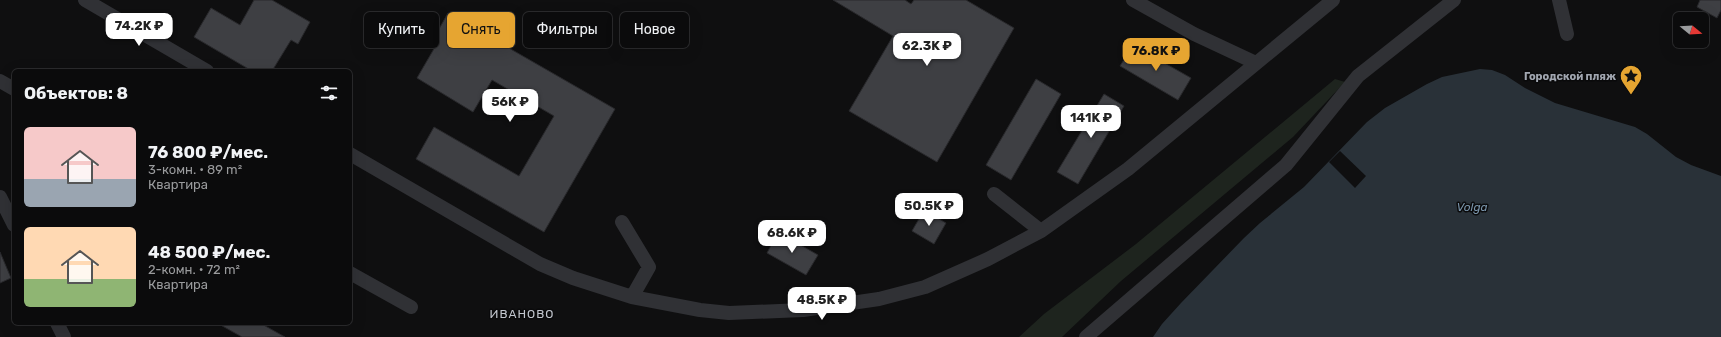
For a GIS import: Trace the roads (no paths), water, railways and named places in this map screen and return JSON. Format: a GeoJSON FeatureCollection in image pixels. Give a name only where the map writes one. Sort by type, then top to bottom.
{"type":"FeatureCollection","features":[{"type":"Feature","properties":{"kind":"street"},"geometry":{"type":"LineString","coordinates":[[84,0],[204,69]]}},
{"type":"Feature","properties":{"kind":"street"},"geometry":{"type":"LineString","coordinates":[[1133,0],[1194,34],[1256,63]]}},
{"type":"Feature","properties":{"kind":"street"},"geometry":{"type":"LineString","coordinates":[[352,155],[540,264],[572,278],[632,297],[700,310],[729,313],[803,310],[879,299],[924,288],[988,259],[1041,231],[1128,169],[1333,0]]}},
{"type":"Feature","properties":{"kind":"street"},"geometry":{"type":"LineString","coordinates":[[1086,337],[1286,165],[1358,76],[1454,0]]}},
{"type":"Feature","properties":{"kind":"street"},"geometry":{"type":"LineString","coordinates":[[1559,0],[1567,34]]}},
{"type":"Feature","properties":{"kind":"street"},"geometry":{"type":"LineString","coordinates":[[0,81],[12,88]]}},
{"type":"Feature","properties":{"kind":"street"},"geometry":{"type":"LineString","coordinates":[[994,194],[1041,231]]}},
{"type":"Feature","properties":{"kind":"street"},"geometry":{"type":"LineString","coordinates":[[2,204],[12,222]]}},
{"type":"Feature","properties":{"kind":"street"},"geometry":{"type":"LineString","coordinates":[[622,222],[649,267],[632,297]]}},
{"type":"Feature","properties":{"kind":"street"},"geometry":{"type":"LineString","coordinates":[[352,274],[411,307]]}},
{"type":"Feature","properties":{"kind":"street"},"geometry":{"type":"LineString","coordinates":[[58,325],[64,337]]}},
{"type":"Feature","properties":{"kind":"water","name":"Volga"},"geometry":{"type":"Polygon","coordinates":[[[1480,69],[1492,70],[1505,75],[1525,88],[1555,103],[1635,127],[1647,134],[1676,157],[1691,165],[1721,176],[1721,337],[1153,337],[1162,324],[1181,303],[1244,238],[1304,187],[1367,122],[1385,108],[1427,84],[1442,77],[1480,69]]]}},
{"type":"Feature","properties":{"kind":"place","name":"Городской пляж"},"geometry":{"type":"Point","coordinates":[1631,96]}},
{"type":"Feature","properties":{"kind":"district","name":"ИВАНОВО"},"geometry":{"type":"Point","coordinates":[522,314]}}]}
